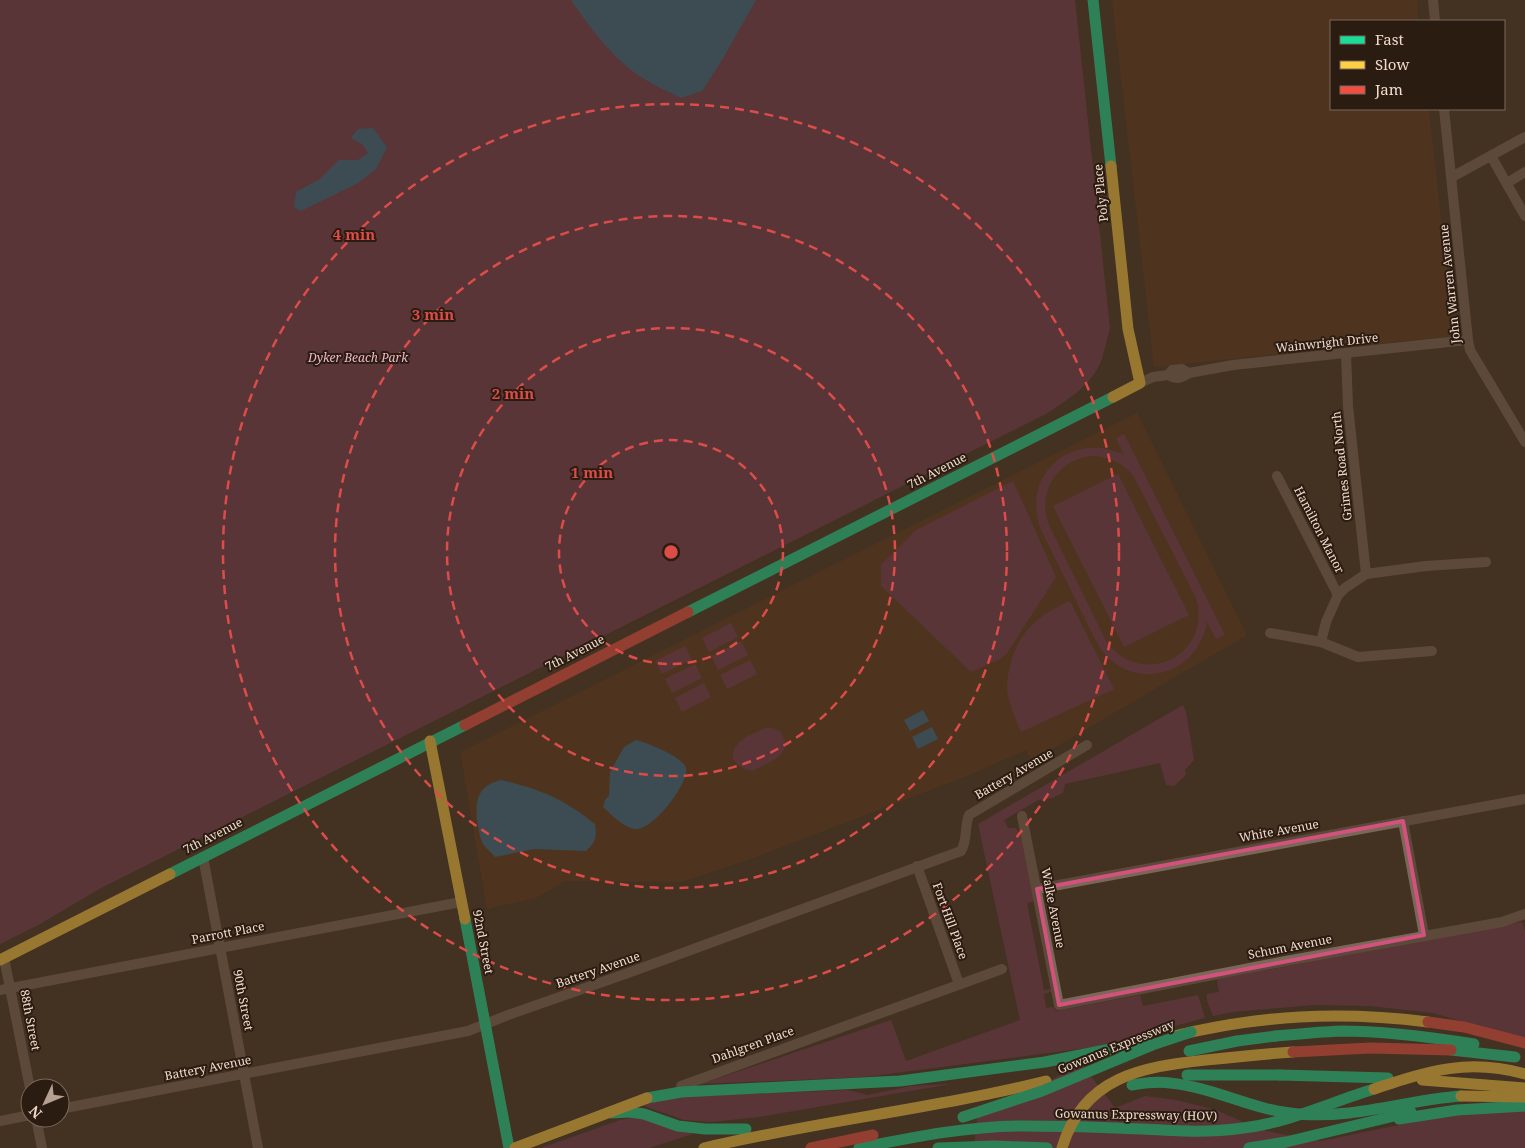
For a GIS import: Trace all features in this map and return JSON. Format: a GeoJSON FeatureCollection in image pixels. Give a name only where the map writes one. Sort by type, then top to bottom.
{"type":"FeatureCollection","features":[{"type":"Feature","properties":{"kind":"main road","name":"Poly Place"},"geometry":{"type":"LineString","coordinates":[[1093,0],[1128,329],[1140,383]]}},
{"type":"Feature","properties":{"kind":"main road","name":"7th Avenue"},"geometry":{"type":"LineString","coordinates":[[2,959],[1140,383]]}},
{"type":"Feature","properties":{"kind":"main road","name":"92nd Street"},"geometry":{"type":"LineString","coordinates":[[430,741],[509,1148]]}},
{"type":"Feature","properties":{"kind":"main road","name":"Gowanus Expressway"},"geometry":{"type":"LineString","coordinates":[[811,1148],[963,1117],[1033,1094],[1155,1044],[1191,1032],[1221,1025],[1270,1018],[1311,1015],[1353,1016],[1442,1024],[1478,1030],[1525,1043]]}},
{"type":"Feature","properties":{"kind":"main road"},"geometry":{"type":"LineString","coordinates":[[647,1098],[681,1092],[862,1084],[1045,1062],[1191,1032]]}},
{"type":"Feature","properties":{"kind":"main road"},"geometry":{"type":"LineString","coordinates":[[1057,1148],[1064,1125],[1070,1115],[1083,1098],[1097,1085],[1126,1070],[1191,1050],[1276,1036],[1322,1032],[1372,1032],[1428,1036],[1520,1055]]}},
{"type":"Feature","properties":{"kind":"main road"},"geometry":{"type":"LineString","coordinates":[[1062,1148],[1074,1117],[1093,1095],[1107,1084],[1121,1078],[1162,1067],[1275,1054],[1360,1048],[1446,1049],[1520,1055]]}},
{"type":"Feature","properties":{"kind":"main road","name":"Gowanus Expressway (HOV)"},"geometry":{"type":"LineString","coordinates":[[859,1148],[976,1128],[1023,1126],[1210,1132],[1246,1128],[1275,1122],[1378,1087],[1440,1069],[1482,1066],[1507,1069],[1525,1074]]}},
{"type":"Feature","properties":{"kind":"main road"},"geometry":{"type":"LineString","coordinates":[[1069,1148],[1079,1122],[1096,1102],[1117,1086],[1146,1078],[1220,1074],[1305,1076],[1416,1080],[1525,1088]]}},
{"type":"Feature","properties":{"kind":"main road","name":"Gowanus Expressway"},"geometry":{"type":"LineString","coordinates":[[704,1148],[740,1138],[1011,1090],[1048,1080]]}},
{"type":"Feature","properties":{"kind":"main road"},"geometry":{"type":"LineString","coordinates":[[1074,1148],[1084,1124],[1093,1111],[1105,1100],[1125,1088],[1149,1082],[1180,1084],[1228,1096],[1278,1112],[1320,1115],[1345,1113],[1430,1099],[1498,1095],[1525,1097]]}},
{"type":"Feature","properties":{"kind":"main road","name":"Dahlgren Place"},"geometry":{"type":"LineString","coordinates":[[515,1148],[647,1098]]}},
{"type":"Feature","properties":{"kind":"main road"},"geometry":{"type":"LineString","coordinates":[[1249,1148],[1286,1142],[1425,1109],[1496,1102],[1525,1105]]}},
{"type":"Feature","properties":{"kind":"main road"},"geometry":{"type":"LineString","coordinates":[[1280,1148],[1360,1128],[1419,1116],[1457,1110],[1525,1105]]}},
{"type":"Feature","properties":{"kind":"main road"},"geometry":{"type":"LineString","coordinates":[[611,1113],[630,1112],[644,1114],[678,1126],[705,1129],[806,1126]]}},
{"type":"Feature","properties":{"kind":"main road"},"geometry":{"type":"LineString","coordinates":[[938,1148],[984,1146],[1048,1148]]}},
{"type":"Feature","properties":{"kind":"street"},"geometry":{"type":"LineString","coordinates":[[1433,0],[1435,20]]}},
{"type":"Feature","properties":{"kind":"street","name":"John Warren Avenue"},"geometry":{"type":"LineString","coordinates":[[1444,110],[1470,350],[1525,442]]}},
{"type":"Feature","properties":{"kind":"street"},"geometry":{"type":"LineString","coordinates":[[1452,177],[1525,137]]}},
{"type":"Feature","properties":{"kind":"street"},"geometry":{"type":"LineString","coordinates":[[1491,156],[1525,216]]}},
{"type":"Feature","properties":{"kind":"street"},"geometry":{"type":"LineString","coordinates":[[1507,183],[1525,172]]}},
{"type":"Feature","properties":{"kind":"street","name":"Wainwright Drive"},"geometry":{"type":"LineString","coordinates":[[1166,376],[1173,379],[1184,377],[1189,373],[1233,365],[1468,340]]}},
{"type":"Feature","properties":{"kind":"street","name":"Grimes Road North"},"geometry":{"type":"LineString","coordinates":[[1346,354],[1348,406],[1366,574]]}},
{"type":"Feature","properties":{"kind":"street","name":"7th Avenue"},"geometry":{"type":"LineString","coordinates":[[1140,383],[1153,377],[1166,376]]}},
{"type":"Feature","properties":{"kind":"street","name":"Hamilton Manor"},"geometry":{"type":"LineString","coordinates":[[1277,476],[1338,595]]}},
{"type":"Feature","properties":{"kind":"street"},"geometry":{"type":"LineString","coordinates":[[1321,642],[1326,622],[1338,595],[1366,574],[1426,566],[1486,562]]}},
{"type":"Feature","properties":{"kind":"street"},"geometry":{"type":"LineString","coordinates":[[1270,633],[1321,642],[1358,657],[1432,651]]}},
{"type":"Feature","properties":{"kind":"street","name":"Battery Avenue"},"geometry":{"type":"LineString","coordinates":[[70,1107],[468,1031],[961,851],[965,845],[966,822],[969,815],[1087,745]]}},
{"type":"Feature","properties":{"kind":"street","name":"White Avenue"},"geometry":{"type":"LineString","coordinates":[[1037,889],[1525,799]]}},
{"type":"Feature","properties":{"kind":"street","name":"Walke Avenue"},"geometry":{"type":"LineString","coordinates":[[1022,816],[1059,1006]]}},
{"type":"Feature","properties":{"kind":"street"},"geometry":{"type":"LineString","coordinates":[[1403,821],[1424,935]]}},
{"type":"Feature","properties":{"kind":"street","name":"90th Street"},"geometry":{"type":"LineString","coordinates":[[203,857],[258,1148]]}},
{"type":"Feature","properties":{"kind":"street","name":"Fort Hill Place"},"geometry":{"type":"LineString","coordinates":[[918,866],[959,984]]}},
{"type":"Feature","properties":{"kind":"street","name":"Parrott Place"},"geometry":{"type":"LineString","coordinates":[[5,989],[461,902]]}},
{"type":"Feature","properties":{"kind":"street","name":"Schum Avenue"},"geometry":{"type":"LineString","coordinates":[[1059,1006],[1424,935],[1502,922],[1525,914]]}},
{"type":"Feature","properties":{"kind":"street","name":"88th Street"},"geometry":{"type":"LineString","coordinates":[[2,959],[5,989],[27,1078]]}},
{"type":"Feature","properties":{"kind":"street","name":"Dahlgren Place"},"geometry":{"type":"LineString","coordinates":[[647,1098],[1002,969]]}},
{"type":"Feature","properties":{"kind":"street"},"geometry":{"type":"LineString","coordinates":[[0,1121],[20,1117]]}},
{"type":"Feature","properties":{"kind":"street"},"geometry":{"type":"LineString","coordinates":[[38,1128],[42,1148]]}},
{"type":"Feature","properties":{"kind":"highlighted area"},"geometry":{"type":"Polygon","coordinates":[[[1403,821],[1424,935],[1059,1005],[1037,889],[1403,821]]]}},
{"type":"Feature","properties":{"kind":"shaded area"},"geometry":{"type":"Polygon","coordinates":[[[1112,0],[1417,0],[1419,20],[1330,20],[1330,110],[1429,110],[1454,336],[1154,367],[1112,0]]]}},
{"type":"Feature","properties":{"kind":"shaded area"},"geometry":{"type":"Polygon","coordinates":[[[1137,413],[1247,635],[1032,761],[1026,750],[972,774],[759,856],[682,882],[565,881],[536,898],[487,909],[460,752],[1137,413]]]}},
{"type":"Feature","properties":{"kind":"green space","name":"Dyker Beach Park"},"geometry":{"type":"Polygon","coordinates":[[[0,0],[1075,0],[1110,328],[1102,359],[1098,368],[1079,391],[1046,414],[101,888],[40,924],[0,944],[0,0]]]}},
{"type":"Feature","properties":{"kind":"green space"},"geometry":{"type":"Polygon","coordinates":[[[1124,434],[1225,635],[1216,639],[1207,622],[1201,641],[1190,656],[1176,667],[1160,673],[1142,674],[1125,669],[1110,659],[1097,643],[1042,532],[1036,512],[1037,493],[1043,477],[1054,463],[1068,453],[1085,448],[1104,449],[1124,455],[1116,438],[1124,434]],[[1090,456],[1068,464],[1053,479],[1048,489],[1046,500],[1048,523],[1106,641],[1121,656],[1137,663],[1154,664],[1170,660],[1184,650],[1194,636],[1198,619],[1196,598],[1133,475],[1114,461],[1103,457],[1090,456]]]}},
{"type":"Feature","properties":{"kind":"green space"},"geometry":{"type":"Polygon","coordinates":[[[1118,474],[1189,615],[1124,647],[1053,506],[1118,474]]]}},
{"type":"Feature","properties":{"kind":"green space"},"geometry":{"type":"Polygon","coordinates":[[[1013,481],[1056,577],[1007,653],[1000,659],[971,672],[881,586],[881,565],[916,530],[1013,481]]]}},
{"type":"Feature","properties":{"kind":"green space"},"geometry":{"type":"Polygon","coordinates":[[[1070,601],[1114,689],[1021,732],[1007,692],[1009,670],[1015,650],[1020,640],[1033,624],[1050,611],[1070,601]]]}},
{"type":"Feature","properties":{"kind":"green space"},"geometry":{"type":"Polygon","coordinates":[[[731,623],[738,637],[709,652],[702,638],[731,623]]]}},
{"type":"Feature","properties":{"kind":"green space"},"geometry":{"type":"Polygon","coordinates":[[[741,641],[748,655],[718,670],[711,656],[741,641]]]}},
{"type":"Feature","properties":{"kind":"green space"},"geometry":{"type":"Polygon","coordinates":[[[685,646],[692,660],[662,674],[655,661],[685,646]]]}},
{"type":"Feature","properties":{"kind":"green space"},"geometry":{"type":"Polygon","coordinates":[[[750,660],[757,674],[727,689],[720,675],[750,660]]]}},
{"type":"Feature","properties":{"kind":"green space"},"geometry":{"type":"Polygon","coordinates":[[[695,664],[702,678],[672,693],[665,679],[695,664]]]}},
{"type":"Feature","properties":{"kind":"green space"},"geometry":{"type":"Polygon","coordinates":[[[704,683],[711,697],[682,712],[675,698],[704,683]]]}},
{"type":"Feature","properties":{"kind":"green space"},"geometry":{"type":"Polygon","coordinates":[[[1183,705],[1186,712],[1194,760],[1185,770],[1186,775],[1174,786],[1166,785],[1160,763],[1065,784],[1063,793],[1052,798],[1038,800],[1004,820],[1008,828],[1015,828],[1020,833],[1034,901],[1027,903],[1044,990],[1051,989],[1051,992],[1044,994],[1046,1008],[1054,1007],[1056,1011],[1140,995],[1143,1006],[1198,995],[1205,1018],[1111,1045],[865,1077],[701,1084],[891,1020],[906,1061],[1020,1020],[978,824],[1183,705]]]}},
{"type":"Feature","properties":{"kind":"green space"},"geometry":{"type":"Polygon","coordinates":[[[765,728],[773,728],[781,732],[786,744],[781,754],[752,771],[738,765],[733,757],[736,747],[746,737],[765,728]]]}},
{"type":"Feature","properties":{"kind":"green space"},"geometry":{"type":"Polygon","coordinates":[[[1522,922],[1525,931],[1525,1039],[1433,1013],[1370,1006],[1314,1005],[1232,1012],[1213,1016],[1207,1001],[1207,994],[1219,992],[1217,981],[1219,979],[1522,922]]]}},
{"type":"Feature","properties":{"kind":"green space"},"geometry":{"type":"Polygon","coordinates":[[[1081,1063],[1115,1108],[1145,1096],[1176,1100],[1216,1110],[1259,1129],[1321,1141],[1525,1099],[1525,1148],[974,1148],[978,1107],[1044,1084],[1081,1063]]]}},
{"type":"Feature","properties":{"kind":"green space"},"geometry":{"type":"Polygon","coordinates":[[[951,1084],[759,1117],[712,1122],[684,1120],[641,1105],[673,1097],[848,1090],[868,1095],[911,1086],[951,1084]]]}},
{"type":"Feature","properties":{"kind":"green space"},"geometry":{"type":"Polygon","coordinates":[[[637,1117],[693,1134],[649,1148],[541,1148],[620,1120],[637,1117]]]}},
{"type":"Feature","properties":{"kind":"water"},"geometry":{"type":"Polygon","coordinates":[[[571,0],[756,0],[702,91],[681,98],[650,83],[624,64],[595,33],[571,0]]]}},
{"type":"Feature","properties":{"kind":"water"},"geometry":{"type":"Polygon","coordinates":[[[373,128],[387,147],[376,169],[358,183],[301,211],[294,207],[296,192],[320,179],[339,160],[358,160],[368,153],[362,144],[351,138],[358,129],[373,128]]]}},
{"type":"Feature","properties":{"kind":"water"},"geometry":{"type":"Polygon","coordinates":[[[923,710],[929,721],[910,731],[904,720],[923,710]]]}},
{"type":"Feature","properties":{"kind":"water"},"geometry":{"type":"Polygon","coordinates":[[[932,727],[938,739],[918,749],[912,737],[932,727]]]}},
{"type":"Feature","properties":{"kind":"water"},"geometry":{"type":"Polygon","coordinates":[[[636,740],[656,747],[678,759],[686,768],[686,775],[676,795],[659,815],[642,828],[634,829],[621,823],[603,807],[605,800],[609,796],[610,772],[624,747],[636,740]]]}},
{"type":"Feature","properties":{"kind":"water"},"geometry":{"type":"Polygon","coordinates":[[[501,780],[539,791],[572,807],[595,824],[596,836],[592,845],[586,851],[534,849],[495,857],[484,846],[481,839],[477,819],[477,805],[483,789],[501,780]]]}},
{"type":"Feature","properties":{"kind":"traffic: fast"},"geometry":{"type":"LineString","coordinates":[[1093,0],[1111,166]]}},
{"type":"Feature","properties":{"kind":"traffic: fast"},"geometry":{"type":"LineString","coordinates":[[688,612],[1113,397]]}},
{"type":"Feature","properties":{"kind":"traffic: fast"},"geometry":{"type":"LineString","coordinates":[[170,874],[465,725]]}},
{"type":"Feature","properties":{"kind":"traffic: fast"},"geometry":{"type":"LineString","coordinates":[[465,919],[509,1148]]}},
{"type":"Feature","properties":{"kind":"traffic: fast"},"geometry":{"type":"LineString","coordinates":[[1276,1036],[1333,1031],[1358,1031],[1408,1035],[1474,1044]]}},
{"type":"Feature","properties":{"kind":"traffic: fast"},"geometry":{"type":"LineString","coordinates":[[963,1117],[1042,1091],[1155,1044],[1191,1032]]}},
{"type":"Feature","properties":{"kind":"traffic: fast"},"geometry":{"type":"LineString","coordinates":[[1189,1051],[1237,1041],[1276,1036]]}},
{"type":"Feature","properties":{"kind":"traffic: fast"},"geometry":{"type":"LineString","coordinates":[[647,1098],[681,1092],[900,1081],[1045,1062],[1146,1042]]}},
{"type":"Feature","properties":{"kind":"traffic: fast"},"geometry":{"type":"LineString","coordinates":[[1451,1050],[1515,1057]]}},
{"type":"Feature","properties":{"kind":"traffic: fast"},"geometry":{"type":"LineString","coordinates":[[1187,1075],[1280,1075]]}},
{"type":"Feature","properties":{"kind":"traffic: fast"},"geometry":{"type":"LineString","coordinates":[[1280,1075],[1388,1078]]}},
{"type":"Feature","properties":{"kind":"traffic: fast"},"geometry":{"type":"LineString","coordinates":[[1132,1085],[1160,1082],[1186,1085],[1282,1112],[1319,1115],[1360,1112],[1461,1096]]}},
{"type":"Feature","properties":{"kind":"traffic: fast"},"geometry":{"type":"LineString","coordinates":[[859,1148],[941,1133],[1003,1126],[1192,1131],[1230,1130],[1276,1122],[1374,1089]]}},
{"type":"Feature","properties":{"kind":"traffic: fast"},"geometry":{"type":"LineString","coordinates":[[1399,1119],[1457,1110],[1525,1106]]}},
{"type":"Feature","properties":{"kind":"traffic: fast"},"geometry":{"type":"LineString","coordinates":[[611,1113],[630,1112],[644,1114],[678,1126],[705,1129],[746,1129]]}},
{"type":"Feature","properties":{"kind":"traffic: fast"},"geometry":{"type":"LineString","coordinates":[[1249,1148],[1286,1142],[1411,1112]]}},
{"type":"Feature","properties":{"kind":"traffic: fast"},"geometry":{"type":"LineString","coordinates":[[938,1148],[994,1146],[1047,1148]]}},
{"type":"Feature","properties":{"kind":"traffic: slow"},"geometry":{"type":"LineString","coordinates":[[1111,166],[1128,329],[1140,383],[1113,397]]}},
{"type":"Feature","properties":{"kind":"traffic: slow"},"geometry":{"type":"LineString","coordinates":[[430,741],[465,919]]}},
{"type":"Feature","properties":{"kind":"traffic: slow"},"geometry":{"type":"LineString","coordinates":[[0,960],[170,874]]}},
{"type":"Feature","properties":{"kind":"traffic: slow"},"geometry":{"type":"LineString","coordinates":[[1174,1036],[1238,1023],[1300,1017],[1363,1017],[1428,1022]]}},
{"type":"Feature","properties":{"kind":"traffic: slow"},"geometry":{"type":"LineString","coordinates":[[1062,1148],[1072,1124],[1084,1105],[1117,1080],[1137,1072],[1182,1063],[1293,1052]]}},
{"type":"Feature","properties":{"kind":"traffic: slow"},"geometry":{"type":"LineString","coordinates":[[1374,1089],[1431,1072],[1466,1067],[1504,1069],[1525,1074]]}},
{"type":"Feature","properties":{"kind":"traffic: slow"},"geometry":{"type":"LineString","coordinates":[[1422,1080],[1525,1088]]}},
{"type":"Feature","properties":{"kind":"traffic: slow"},"geometry":{"type":"LineString","coordinates":[[704,1148],[789,1130],[1003,1091],[1046,1081]]}},
{"type":"Feature","properties":{"kind":"traffic: slow"},"geometry":{"type":"LineString","coordinates":[[1461,1096],[1525,1097]]}},
{"type":"Feature","properties":{"kind":"traffic: slow"},"geometry":{"type":"LineString","coordinates":[[515,1148],[647,1098]]}},
{"type":"Feature","properties":{"kind":"traffic: jam"},"geometry":{"type":"LineString","coordinates":[[465,725],[688,612]]}},
{"type":"Feature","properties":{"kind":"traffic: jam"},"geometry":{"type":"LineString","coordinates":[[1428,1022],[1464,1027],[1525,1043]]}},
{"type":"Feature","properties":{"kind":"traffic: jam"},"geometry":{"type":"LineString","coordinates":[[1293,1052],[1370,1048],[1451,1050]]}},
{"type":"Feature","properties":{"kind":"traffic: jam"},"geometry":{"type":"LineString","coordinates":[[811,1148],[873,1135]]}}]}
